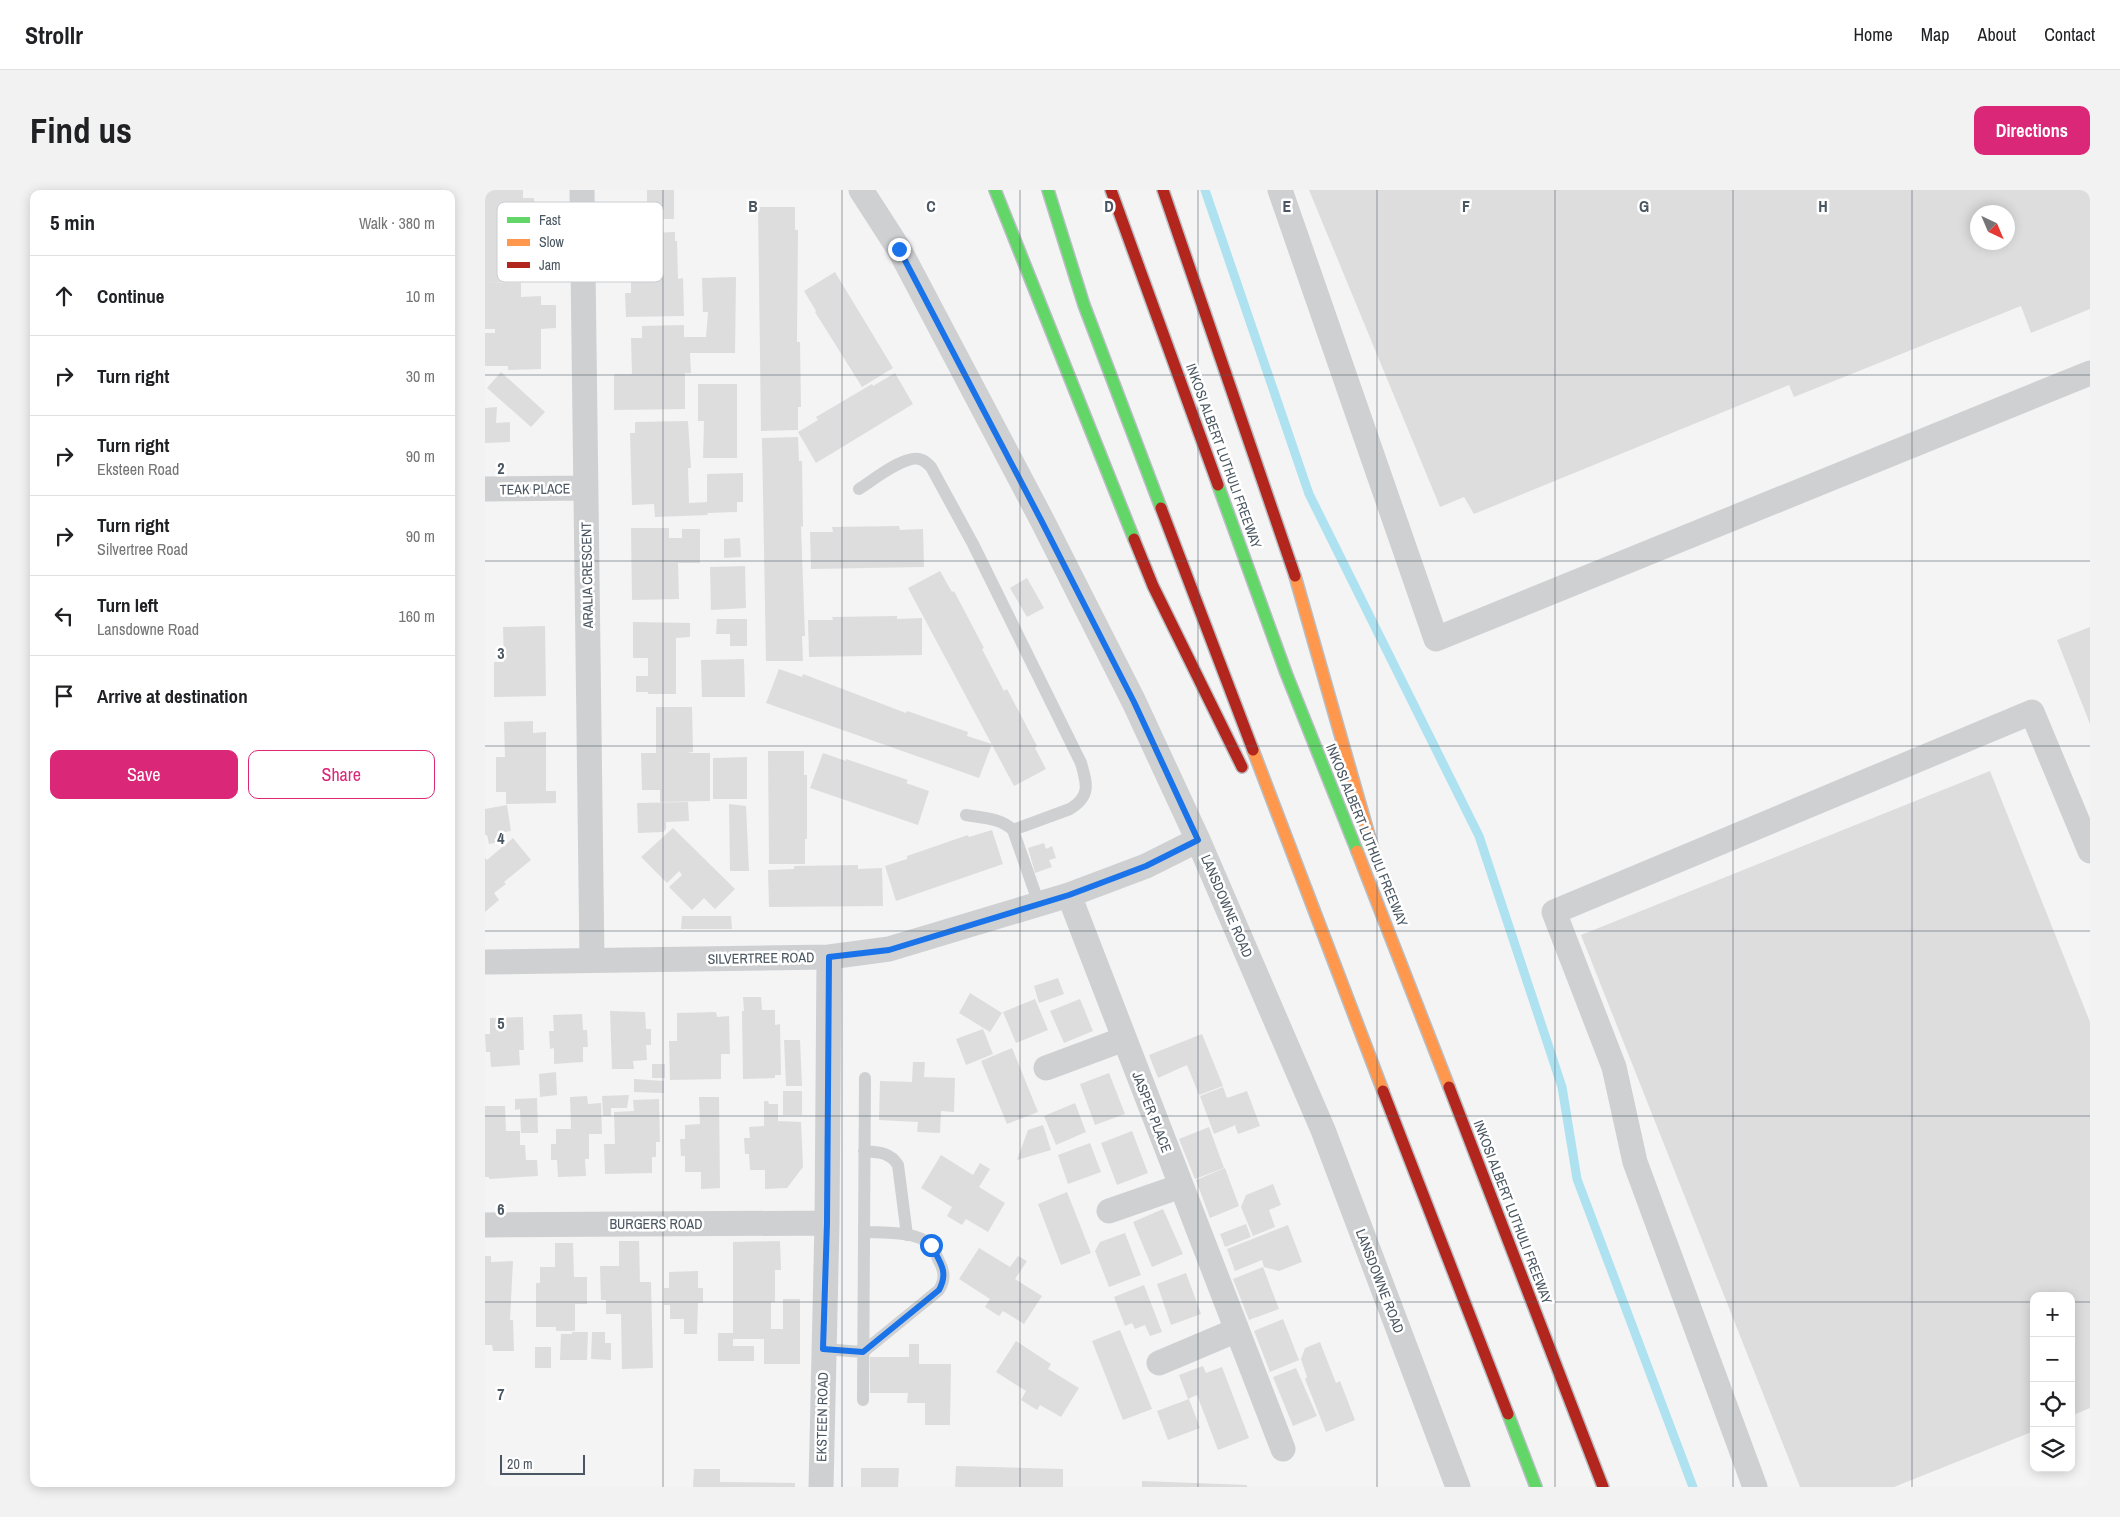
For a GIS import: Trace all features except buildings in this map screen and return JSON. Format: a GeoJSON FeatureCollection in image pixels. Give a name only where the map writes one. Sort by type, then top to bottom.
{"type":"FeatureCollection","features":[{"type":"Feature","properties":{"kind":"highway"},"geometry":{"type":"LineString","coordinates":[[995,190],[1153,586],[1248,778]]}},
{"type":"Feature","properties":{"kind":"highway"},"geometry":{"type":"LineString","coordinates":[[1048,190],[1084,305],[1313,910],[1536,1487]]}},
{"type":"Feature","properties":{"kind":"highway","name":"INKOSI ALBERT LUTHULI FREEWAY"},"geometry":{"type":"LineString","coordinates":[[1111,190],[1287,672],[1418,1005],[1603,1487]]}},
{"type":"Feature","properties":{"kind":"highway"},"geometry":{"type":"LineString","coordinates":[[1163,190],[1299,588],[1377,863]]}},
{"type":"Feature","properties":{"kind":"highway"},"geometry":{"type":"LineString","coordinates":[[1261,805],[1313,910]]}},
{"type":"Feature","properties":{"kind":"highway"},"geometry":{"type":"LineString","coordinates":[[1385,891],[1418,1005]]}},
{"type":"Feature","properties":{"kind":"street","name":"LANSDOWNE ROAD"},"geometry":{"type":"LineString","coordinates":[[861,190],[899,249],[1041,520],[1134,702],[1198,840],[1323,1130],[1458,1487]]}},
{"type":"Feature","properties":{"kind":"street"},"geometry":{"type":"LineString","coordinates":[[1280,190],[1436,639],[2090,373]]}},
{"type":"Feature","properties":{"kind":"street","name":"ARALIA CRESCENT"},"geometry":{"type":"LineString","coordinates":[[582,282],[592,960]]}},
{"type":"Feature","properties":{"kind":"street","name":"TEAK PLACE"},"geometry":{"type":"LineString","coordinates":[[485,490],[585,488]]}},
{"type":"Feature","properties":{"kind":"street"},"geometry":{"type":"LineString","coordinates":[[1755,1487],[1635,1162],[1614,1068],[1554,912],[2032,712],[2090,851]]}},
{"type":"Feature","properties":{"kind":"street","name":"SILVERTREE ROAD"},"geometry":{"type":"LineString","coordinates":[[485,962],[829,957],[889,950],[1069,895],[1146,866],[1198,840]]}},
{"type":"Feature","properties":{"kind":"street","name":"JASPER PLACE"},"geometry":{"type":"LineString","coordinates":[[1069,895],[1283,1449]]}},
{"type":"Feature","properties":{"kind":"street","name":"EKSTEEN ROAD"},"geometry":{"type":"LineString","coordinates":[[821,1487],[827,1223],[829,957]]}},
{"type":"Feature","properties":{"kind":"street"},"geometry":{"type":"LineString","coordinates":[[1046,1068],[1124,1039]]}},
{"type":"Feature","properties":{"kind":"street"},"geometry":{"type":"LineString","coordinates":[[1109,1211],[1181,1186]]}},
{"type":"Feature","properties":{"kind":"street","name":"BURGERS ROAD"},"geometry":{"type":"LineString","coordinates":[[485,1225],[827,1223]]}},
{"type":"Feature","properties":{"kind":"street"},"geometry":{"type":"LineString","coordinates":[[1159,1363],[1237,1330]]}},
{"type":"Feature","properties":{"kind":"lane"},"geometry":{"type":"LineString","coordinates":[[859,489],[901,462],[912,458],[922,459],[931,467],[973,544],[1081,763],[1087,783],[1085,796],[1077,804],[1070,809],[1013,830]]}},
{"type":"Feature","properties":{"kind":"lane"},"geometry":{"type":"LineString","coordinates":[[966,815],[1005,823],[1013,830],[1039,904]]}},
{"type":"Feature","properties":{"kind":"lane"},"geometry":{"type":"LineString","coordinates":[[863,1400],[865,1078]]}},
{"type":"Feature","properties":{"kind":"lane"},"geometry":{"type":"LineString","coordinates":[[864,1150],[883,1153],[893,1157],[897,1164],[907,1235]]}},
{"type":"Feature","properties":{"kind":"lane"},"geometry":{"type":"LineString","coordinates":[[823,1349],[863,1352],[939,1290],[944,1280],[943,1268],[931,1245],[924,1240],[907,1235],[864,1232]]}},
{"type":"Feature","properties":{"kind":"waterway"},"geometry":{"type":"LineString","coordinates":[[1205,190],[1309,494],[1479,836],[1562,1087],[1577,1179],[1693,1487]]}},
{"type":"Feature","properties":{"kind":"traffic: fast"},"geometry":{"type":"LineString","coordinates":[[995,190],[1134,539]]}},
{"type":"Feature","properties":{"kind":"traffic: fast"},"geometry":{"type":"LineString","coordinates":[[1048,190],[1084,305],[1161,508]]}},
{"type":"Feature","properties":{"kind":"traffic: fast"},"geometry":{"type":"LineString","coordinates":[[1218,485],[1286,673],[1357,851]]}},
{"type":"Feature","properties":{"kind":"traffic: fast"},"geometry":{"type":"LineString","coordinates":[[1508,1414],[1536,1487]]}},
{"type":"Feature","properties":{"kind":"traffic: slow"},"geometry":{"type":"LineString","coordinates":[[1295,576],[1374,853]]}},
{"type":"Feature","properties":{"kind":"traffic: slow"},"geometry":{"type":"LineString","coordinates":[[1253,750],[1383,1091]]}},
{"type":"Feature","properties":{"kind":"traffic: slow"},"geometry":{"type":"LineString","coordinates":[[1357,851],[1449,1087]]}},
{"type":"Feature","properties":{"kind":"traffic: jam"},"geometry":{"type":"LineString","coordinates":[[1111,190],[1218,485]]}},
{"type":"Feature","properties":{"kind":"traffic: jam"},"geometry":{"type":"LineString","coordinates":[[1163,190],[1295,576]]}},
{"type":"Feature","properties":{"kind":"traffic: jam"},"geometry":{"type":"LineString","coordinates":[[1161,508],[1253,750]]}},
{"type":"Feature","properties":{"kind":"traffic: jam"},"geometry":{"type":"LineString","coordinates":[[1134,539],[1153,586],[1242,767]]}},
{"type":"Feature","properties":{"kind":"traffic: jam"},"geometry":{"type":"LineString","coordinates":[[1449,1087],[1603,1487]]}},
{"type":"Feature","properties":{"kind":"traffic: jam"},"geometry":{"type":"LineString","coordinates":[[1383,1091],[1508,1414]]}},
{"type":"Feature","properties":{"kind":"route"},"geometry":{"type":"LineString","coordinates":[[899,249],[1134,702],[1198,840],[1146,866],[1069,895],[889,950],[829,957],[827,1223],[823,1349],[863,1352],[939,1290],[944,1280],[943,1268],[931,1245]]}}]}
